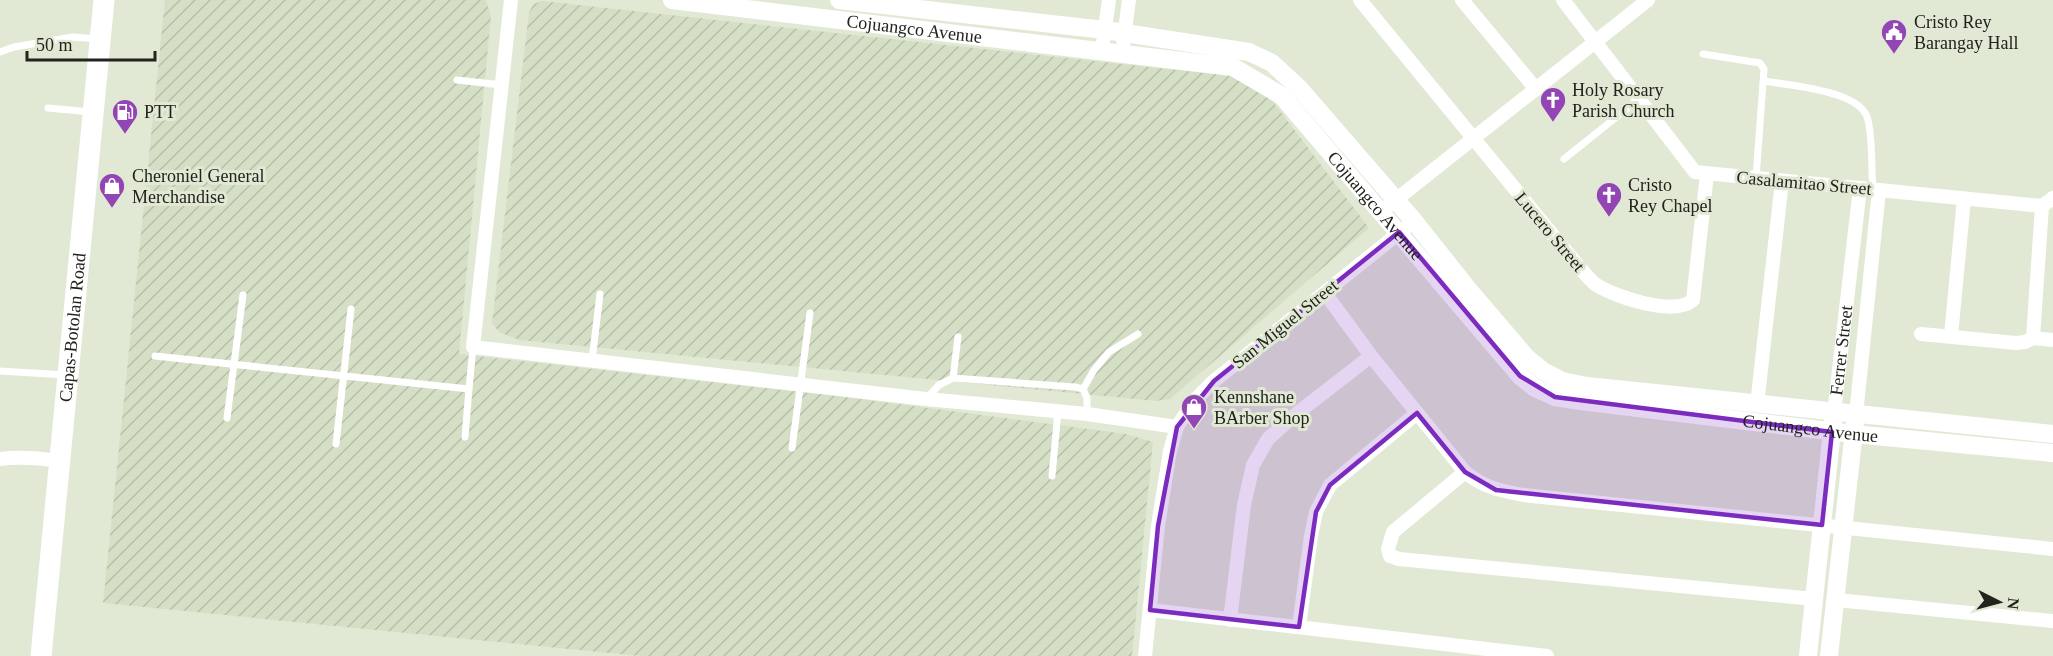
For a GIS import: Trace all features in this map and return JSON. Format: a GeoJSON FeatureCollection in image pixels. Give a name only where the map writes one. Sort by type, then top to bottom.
{"type":"FeatureCollection","features":[{"type":"Feature","properties":{"kind":"main road","name":"Capas-Botolan Road"},"geometry":{"type":"LineString","coordinates":[[41,656],[104,0]]}},
{"type":"Feature","properties":{"kind":"main road","name":"Cojuangco Avenue"},"geometry":{"type":"LineString","coordinates":[[672,0],[1233,67],[1282,96],[1388,205]]}},
{"type":"Feature","properties":{"kind":"main road","name":"Cojuangco Avenue"},"geometry":{"type":"LineString","coordinates":[[839,0],[1126,33],[1249,52],[1272,63],[1298,87],[1520,376],[1535,388],[1555,397],[1832,432],[2053,453]]}},
{"type":"Feature","properties":{"kind":"main road","name":"Cojuangco Avenue"},"geometry":{"type":"LineString","coordinates":[[1406,226],[1468,289],[1527,358],[1543,371],[1562,381],[1587,386],[1757,405],[2053,434]]}},
{"type":"Feature","properties":{"kind":"main road","name":"Ferrer Street"},"geometry":{"type":"LineString","coordinates":[[1808,656],[1834,413]]}},
{"type":"Feature","properties":{"kind":"main road","name":"Ferrer Street"},"geometry":{"type":"LineString","coordinates":[[1829,656],[1856,415]]}},
{"type":"Feature","properties":{"kind":"street"},"geometry":{"type":"LineString","coordinates":[[511,0],[473,347],[926,399],[1087,414],[1177,427]]}},
{"type":"Feature","properties":{"kind":"street"},"geometry":{"type":"LineString","coordinates":[[1102,50],[1109,0]]}},
{"type":"Feature","properties":{"kind":"street"},"geometry":{"type":"LineString","coordinates":[[1122,53],[1130,0]]}},
{"type":"Feature","properties":{"kind":"street","name":"Lucero Street"},"geometry":{"type":"LineString","coordinates":[[1360,0],[1593,282],[1618,296],[1642,303],[1677,306],[1687,305],[1693,300],[1707,174]]}},
{"type":"Feature","properties":{"kind":"street"},"geometry":{"type":"LineString","coordinates":[[1462,0],[1536,89]]}},
{"type":"Feature","properties":{"kind":"street"},"geometry":{"type":"LineString","coordinates":[[1563,0],[1695,172],[1707,174]]}},
{"type":"Feature","properties":{"kind":"street"},"geometry":{"type":"LineString","coordinates":[[1388,205],[1648,0]]}},
{"type":"Feature","properties":{"kind":"street","name":"Casalamitao Street"},"geometry":{"type":"LineString","coordinates":[[1707,174],[1965,198],[2048,202]]}},
{"type":"Feature","properties":{"kind":"street"},"geometry":{"type":"LineString","coordinates":[[1757,405],[1782,181]]}},
{"type":"Feature","properties":{"kind":"street","name":"Ferrer Street"},"geometry":{"type":"LineString","coordinates":[[1834,413],[1870,189]]}},
{"type":"Feature","properties":{"kind":"street","name":"Ferrer Street"},"geometry":{"type":"LineString","coordinates":[[1856,415],[1870,189]]}},
{"type":"Feature","properties":{"kind":"street"},"geometry":{"type":"LineString","coordinates":[[1951,336],[1965,198]]}},
{"type":"Feature","properties":{"kind":"street"},"geometry":{"type":"LineString","coordinates":[[2032,338],[2038,260],[2048,202]]}},
{"type":"Feature","properties":{"kind":"street","name":"San Miguel Street"},"geometry":{"type":"LineString","coordinates":[[1145,656],[1158,526],[1170,451],[1177,427],[1194,401],[1214,381],[1406,226]]}},
{"type":"Feature","properties":{"kind":"street"},"geometry":{"type":"LineString","coordinates":[[2038,260],[2053,262]]}},
{"type":"Feature","properties":{"kind":"street"},"geometry":{"type":"LineString","coordinates":[[1324,293],[1371,356],[1465,472],[1479,484],[1496,490],[1523,495],[2053,549]]}},
{"type":"Feature","properties":{"kind":"street"},"geometry":{"type":"LineString","coordinates":[[1921,334],[2016,343],[2032,338],[2053,340]]}},
{"type":"Feature","properties":{"kind":"street"},"geometry":{"type":"LineString","coordinates":[[1230,620],[1244,505],[1253,465],[1268,439],[1291,418],[1371,356]]}},
{"type":"Feature","properties":{"kind":"street"},"geometry":{"type":"LineString","coordinates":[[1299,627],[1316,512],[1330,485],[1417,413]]}},
{"type":"Feature","properties":{"kind":"street"},"geometry":{"type":"LineString","coordinates":[[0,459],[14,457],[59,461]]}},
{"type":"Feature","properties":{"kind":"street"},"geometry":{"type":"LineString","coordinates":[[1465,472],[1394,532],[1388,549],[1390,556],[1814,599]]}},
{"type":"Feature","properties":{"kind":"street"},"geometry":{"type":"LineString","coordinates":[[1836,600],[2053,621]]}},
{"type":"Feature","properties":{"kind":"street"},"geometry":{"type":"LineString","coordinates":[[1150,610],[1547,656]]}},
{"type":"Feature","properties":{"kind":"lane"},"geometry":{"type":"LineString","coordinates":[[0,52],[14,47],[73,36],[101,40]]}},
{"type":"Feature","properties":{"kind":"lane"},"geometry":{"type":"LineString","coordinates":[[1703,54],[1760,63],[1764,69],[1765,81],[1756,178]]}},
{"type":"Feature","properties":{"kind":"lane"},"geometry":{"type":"LineString","coordinates":[[457,80],[502,86]]}},
{"type":"Feature","properties":{"kind":"lane"},"geometry":{"type":"LineString","coordinates":[[1765,81],[1839,95],[1858,105],[1868,118],[1870,189]]}},
{"type":"Feature","properties":{"kind":"lane"},"geometry":{"type":"LineString","coordinates":[[1564,159],[1639,99]]}},
{"type":"Feature","properties":{"kind":"lane"},"geometry":{"type":"LineString","coordinates":[[48,108],[94,112]]}},
{"type":"Feature","properties":{"kind":"lane"},"geometry":{"type":"LineString","coordinates":[[592,360],[600,294]]}},
{"type":"Feature","properties":{"kind":"lane"},"geometry":{"type":"LineString","coordinates":[[227,418],[243,295]]}},
{"type":"Feature","properties":{"kind":"lane"},"geometry":{"type":"LineString","coordinates":[[336,444],[351,309]]}},
{"type":"Feature","properties":{"kind":"lane"},"geometry":{"type":"LineString","coordinates":[[792,448],[810,313]]}},
{"type":"Feature","properties":{"kind":"lane"},"geometry":{"type":"LineString","coordinates":[[1083,389],[1094,370],[1109,352],[1138,334]]}},
{"type":"Feature","properties":{"kind":"lane"},"geometry":{"type":"LineString","coordinates":[[953,378],[958,337]]}},
{"type":"Feature","properties":{"kind":"lane"},"geometry":{"type":"LineString","coordinates":[[465,437],[473,347]]}},
{"type":"Feature","properties":{"kind":"lane"},"geometry":{"type":"LineString","coordinates":[[155,356],[469,389]]}},
{"type":"Feature","properties":{"kind":"lane"},"geometry":{"type":"LineString","coordinates":[[0,370],[68,375]]}},
{"type":"Feature","properties":{"kind":"lane"},"geometry":{"type":"LineString","coordinates":[[926,399],[939,385],[953,378],[1083,389]]}},
{"type":"Feature","properties":{"kind":"lane"},"geometry":{"type":"LineString","coordinates":[[1083,389],[1087,398],[1087,414]]}},
{"type":"Feature","properties":{"kind":"lane"},"geometry":{"type":"LineString","coordinates":[[1052,476],[1058,411]]}},
{"type":"Feature","properties":{"kind":"highlighted area"},"geometry":{"type":"Polygon","coordinates":[[[1399,232],[1520,376],[1555,397],[1832,432],[1822,525],[1496,490],[1465,472],[1417,413],[1330,485],[1316,512],[1299,627],[1150,610],[1158,526],[1177,427],[1214,381],[1399,232]]]}},
{"type":"Feature","properties":{"kind":"shaded area"},"geometry":{"type":"Polygon","coordinates":[[[165,0],[486,0],[491,16],[459,354],[837,396],[1126,434],[1153,442],[1132,656],[640,656],[103,603],[165,0]]]}},
{"type":"Feature","properties":{"kind":"shaded area"},"geometry":{"type":"Polygon","coordinates":[[[542,1],[1232,76],[1261,90],[1274,103],[1369,228],[1170,399],[1156,401],[519,340],[499,332],[492,323],[529,12],[534,4],[542,1]]]}},
{"type":"Feature","properties":{"kind":"place","name":"Cristo Rey Barangay Hall"},"geometry":{"type":"Point","coordinates":[1894,55]}},
{"type":"Feature","properties":{"kind":"place","name":"Holy Rosary Parish Church"},"geometry":{"type":"Point","coordinates":[1553,123]}},
{"type":"Feature","properties":{"kind":"place","name":"PTT"},"geometry":{"type":"Point","coordinates":[125,135]}},
{"type":"Feature","properties":{"kind":"place","name":"Cheroniel General Merchandise"},"geometry":{"type":"Point","coordinates":[112,209]}},
{"type":"Feature","properties":{"kind":"place","name":"Cristo Rey Chapel"},"geometry":{"type":"Point","coordinates":[1609,218]}},
{"type":"Feature","properties":{"kind":"place","name":"Kennshane BArber Shop"},"geometry":{"type":"Point","coordinates":[1194,430]}}]}
